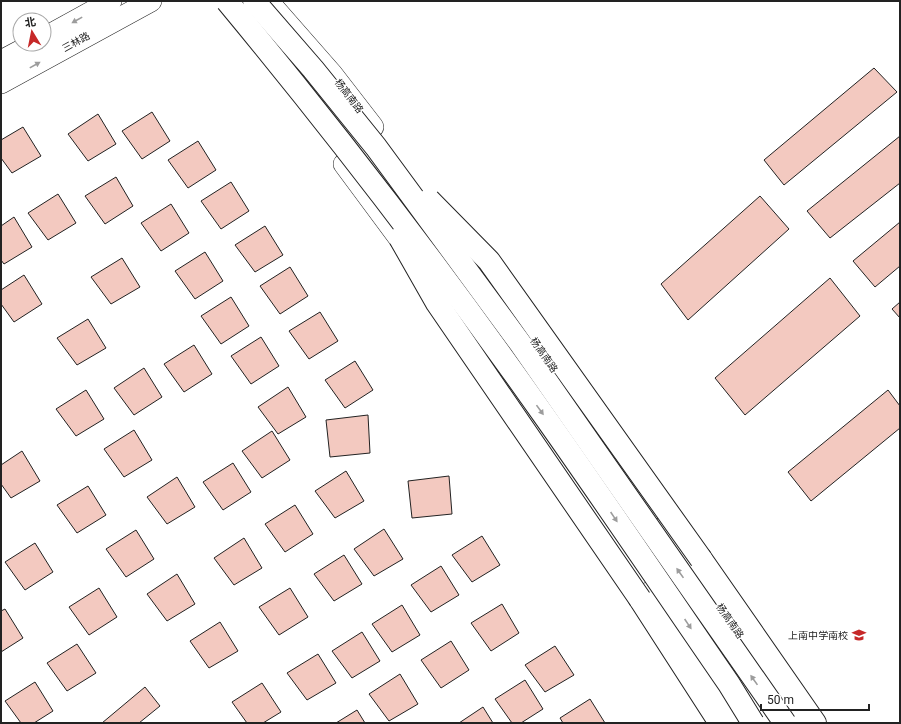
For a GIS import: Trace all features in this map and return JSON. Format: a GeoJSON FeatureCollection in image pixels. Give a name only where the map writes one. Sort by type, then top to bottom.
{"type":"FeatureCollection","features":[{"type":"Feature","properties":{"kind":"highway"},"geometry":{"type":"LineString","coordinates":[[227,1],[302,91],[354,168],[437,303],[640,599],[720,723]]}},
{"type":"Feature","properties":{"kind":"highway","name":"杨高南路"},"geometry":{"type":"LineString","coordinates":[[254,1],[382,147],[785,723]]}},
{"type":"Feature","properties":{"kind":"highway"},"geometry":{"type":"LineString","coordinates":[[382,147],[489,261],[701,559],[815,723]]}},
{"type":"Feature","properties":{"kind":"highway"},"geometry":{"type":"LineString","coordinates":[[354,168],[439,270],[544,414],[729,684],[753,723]]}},
{"type":"Feature","properties":{"kind":"main road","name":"三林路"},"geometry":{"type":"LineString","coordinates":[[52,34],[110,1]]}},
{"type":"Feature","properties":{"kind":"main road","name":"三林路"},"geometry":{"type":"LineString","coordinates":[[1,83],[151,1]]}},
{"type":"Feature","properties":{"kind":"main road"},"geometry":{"type":"LineString","coordinates":[[217,1],[354,168],[495,370],[720,697],[736,723]]}},
{"type":"Feature","properties":{"kind":"main road","name":"杨高南路"},"geometry":{"type":"LineString","coordinates":[[268,1],[332,74],[382,147],[507,302],[802,723]]}},
{"type":"Feature","properties":{"kind":"main road"},"geometry":{"type":"LineString","coordinates":[[1,61],[17,52]]}},
{"type":"Feature","properties":{"kind":"main road"},"geometry":{"type":"LineString","coordinates":[[354,168],[382,147]]}},
{"type":"Feature","properties":{"kind":"main road"},"geometry":{"type":"LineString","coordinates":[[720,697],[723,723]]}},
{"type":"Feature","properties":{"kind":"building"},"geometry":{"type":"Polygon","coordinates":[[[874,68],[897,92],[784,185],[764,160],[874,68]]]}},
{"type":"Feature","properties":{"kind":"building"},"geometry":{"type":"Polygon","coordinates":[[[152,112],[170,141],[142,159],[122,131],[152,112]]]}},
{"type":"Feature","properties":{"kind":"building"},"geometry":{"type":"Polygon","coordinates":[[[98,114],[116,144],[88,161],[68,134],[98,114]]]}},
{"type":"Feature","properties":{"kind":"building"},"geometry":{"type":"Polygon","coordinates":[[[23,127],[41,156],[12,173],[1,158],[1,140],[23,127]]]}},
{"type":"Feature","properties":{"kind":"building"},"geometry":{"type":"Polygon","coordinates":[[[900,136],[900,183],[830,238],[807,211],[900,136]]]}},
{"type":"Feature","properties":{"kind":"building"},"geometry":{"type":"Polygon","coordinates":[[[198,141],[216,170],[188,188],[168,160],[198,141]]]}},
{"type":"Feature","properties":{"kind":"building"},"geometry":{"type":"Polygon","coordinates":[[[116,177],[133,206],[105,224],[85,196],[116,177]]]}},
{"type":"Feature","properties":{"kind":"building"},"geometry":{"type":"Polygon","coordinates":[[[231,182],[249,211],[221,229],[201,201],[231,182]]]}},
{"type":"Feature","properties":{"kind":"building"},"geometry":{"type":"Polygon","coordinates":[[[58,194],[76,223],[48,240],[28,213],[58,194]]]}},
{"type":"Feature","properties":{"kind":"building"},"geometry":{"type":"Polygon","coordinates":[[[760,196],[789,229],[688,320],[661,284],[760,196]]]}},
{"type":"Feature","properties":{"kind":"building"},"geometry":{"type":"Polygon","coordinates":[[[171,204],[189,233],[161,251],[141,223],[171,204]]]}},
{"type":"Feature","properties":{"kind":"building"},"geometry":{"type":"Polygon","coordinates":[[[14,217],[32,247],[4,264],[1,260],[1,226],[14,217]]]}},
{"type":"Feature","properties":{"kind":"building"},"geometry":{"type":"Polygon","coordinates":[[[900,222],[900,266],[875,287],[853,261],[900,222]]]}},
{"type":"Feature","properties":{"kind":"building"},"geometry":{"type":"Polygon","coordinates":[[[265,226],[283,255],[255,272],[235,245],[265,226]]]}},
{"type":"Feature","properties":{"kind":"building"},"geometry":{"type":"Polygon","coordinates":[[[205,252],[223,281],[195,299],[175,271],[205,252]]]}},
{"type":"Feature","properties":{"kind":"building"},"geometry":{"type":"Polygon","coordinates":[[[122,258],[140,287],[111,304],[91,277],[122,258]]]}},
{"type":"Feature","properties":{"kind":"building"},"geometry":{"type":"Polygon","coordinates":[[[290,267],[308,296],[280,314],[260,286],[290,267]]]}},
{"type":"Feature","properties":{"kind":"building"},"geometry":{"type":"Polygon","coordinates":[[[24,275],[42,304],[14,322],[1,304],[1,290],[24,275]]]}},
{"type":"Feature","properties":{"kind":"building"},"geometry":{"type":"Polygon","coordinates":[[[830,278],[860,316],[745,415],[715,378],[830,278]]]}},
{"type":"Feature","properties":{"kind":"building"},"geometry":{"type":"Polygon","coordinates":[[[231,297],[249,326],[221,344],[201,316],[231,297]]]}},
{"type":"Feature","properties":{"kind":"building"},"geometry":{"type":"Polygon","coordinates":[[[900,302],[900,318],[892,309],[900,302]]]}},
{"type":"Feature","properties":{"kind":"building"},"geometry":{"type":"Polygon","coordinates":[[[320,312],[338,341],[309,359],[289,331],[320,312]]]}},
{"type":"Feature","properties":{"kind":"building"},"geometry":{"type":"Polygon","coordinates":[[[88,319],[106,348],[77,365],[57,338],[88,319]]]}},
{"type":"Feature","properties":{"kind":"building"},"geometry":{"type":"Polygon","coordinates":[[[261,337],[279,366],[251,384],[231,356],[261,337]]]}},
{"type":"Feature","properties":{"kind":"building"},"geometry":{"type":"Polygon","coordinates":[[[194,345],[212,374],[184,392],[164,364],[194,345]]]}},
{"type":"Feature","properties":{"kind":"building"},"geometry":{"type":"Polygon","coordinates":[[[355,361],[373,390],[345,408],[325,380],[355,361]]]}},
{"type":"Feature","properties":{"kind":"building"},"geometry":{"type":"Polygon","coordinates":[[[144,368],[162,397],[134,415],[114,388],[144,368]]]}},
{"type":"Feature","properties":{"kind":"building"},"geometry":{"type":"Polygon","coordinates":[[[288,387],[306,417],[278,434],[258,407],[288,387]]]}},
{"type":"Feature","properties":{"kind":"building"},"geometry":{"type":"Polygon","coordinates":[[[86,390],[104,419],[76,436],[56,409],[86,390]]]}},
{"type":"Feature","properties":{"kind":"building"},"geometry":{"type":"Polygon","coordinates":[[[888,390],[900,406],[900,428],[811,501],[788,472],[888,390]]]}},
{"type":"Feature","properties":{"kind":"building"},"geometry":{"type":"Polygon","coordinates":[[[368,415],[370,453],[330,457],[326,420],[368,415]]]}},
{"type":"Feature","properties":{"kind":"building"},"geometry":{"type":"Polygon","coordinates":[[[134,430],[152,460],[124,477],[104,449],[134,430]]]}},
{"type":"Feature","properties":{"kind":"building"},"geometry":{"type":"Polygon","coordinates":[[[272,431],[290,460],[262,478],[242,451],[272,431]]]}},
{"type":"Feature","properties":{"kind":"building"},"geometry":{"type":"Polygon","coordinates":[[[22,451],[40,481],[11,498],[1,484],[1,465],[22,451]]]}},
{"type":"Feature","properties":{"kind":"building"},"geometry":{"type":"Polygon","coordinates":[[[233,463],[251,492],[223,510],[203,482],[233,463]]]}},
{"type":"Feature","properties":{"kind":"building"},"geometry":{"type":"Polygon","coordinates":[[[346,471],[364,501],[335,518],[315,491],[346,471]]]}},
{"type":"Feature","properties":{"kind":"building"},"geometry":{"type":"Polygon","coordinates":[[[449,476],[452,514],[412,518],[408,481],[449,476]]]}},
{"type":"Feature","properties":{"kind":"building"},"geometry":{"type":"Polygon","coordinates":[[[177,477],[195,507],[167,524],[147,497],[177,477]]]}},
{"type":"Feature","properties":{"kind":"building"},"geometry":{"type":"Polygon","coordinates":[[[88,486],[106,515],[77,533],[57,505],[88,486]]]}},
{"type":"Feature","properties":{"kind":"building"},"geometry":{"type":"Polygon","coordinates":[[[295,505],[313,534],[285,552],[265,524],[295,505]]]}},
{"type":"Feature","properties":{"kind":"building"},"geometry":{"type":"Polygon","coordinates":[[[384,529],[403,559],[374,576],[354,549],[384,529]]]}},
{"type":"Feature","properties":{"kind":"building"},"geometry":{"type":"Polygon","coordinates":[[[136,530],[154,559],[126,577],[106,549],[136,530]]]}},
{"type":"Feature","properties":{"kind":"building"},"geometry":{"type":"Polygon","coordinates":[[[482,536],[500,565],[472,582],[452,555],[482,536]]]}},
{"type":"Feature","properties":{"kind":"building"},"geometry":{"type":"Polygon","coordinates":[[[244,538],[262,568],[234,585],[214,558],[244,538]]]}},
{"type":"Feature","properties":{"kind":"building"},"geometry":{"type":"Polygon","coordinates":[[[35,543],[53,572],[25,590],[5,562],[35,543]]]}},
{"type":"Feature","properties":{"kind":"building"},"geometry":{"type":"Polygon","coordinates":[[[344,555],[362,584],[334,601],[314,574],[344,555]]]}},
{"type":"Feature","properties":{"kind":"building"},"geometry":{"type":"Polygon","coordinates":[[[441,566],[459,595],[431,612],[411,585],[441,566]]]}},
{"type":"Feature","properties":{"kind":"building"},"geometry":{"type":"Polygon","coordinates":[[[177,574],[195,604],[167,621],[147,594],[177,574]]]}},
{"type":"Feature","properties":{"kind":"building"},"geometry":{"type":"Polygon","coordinates":[[[99,588],[117,617],[89,635],[69,607],[99,588]]]}},
{"type":"Feature","properties":{"kind":"building"},"geometry":{"type":"Polygon","coordinates":[[[290,588],[308,617],[279,635],[259,607],[290,588]]]}},
{"type":"Feature","properties":{"kind":"building"},"geometry":{"type":"Polygon","coordinates":[[[502,604],[519,633],[491,651],[471,623],[502,604]]]}},
{"type":"Feature","properties":{"kind":"building"},"geometry":{"type":"Polygon","coordinates":[[[402,605],[420,635],[392,652],[372,624],[402,605]]]}},
{"type":"Feature","properties":{"kind":"building"},"geometry":{"type":"Polygon","coordinates":[[[5,609],[23,638],[1,652],[1,611],[5,609]]]}},
{"type":"Feature","properties":{"kind":"building"},"geometry":{"type":"Polygon","coordinates":[[[220,622],[238,651],[209,668],[190,641],[220,622]]]}},
{"type":"Feature","properties":{"kind":"building"},"geometry":{"type":"Polygon","coordinates":[[[362,632],[380,661],[352,678],[332,651],[362,632]]]}},
{"type":"Feature","properties":{"kind":"building"},"geometry":{"type":"Polygon","coordinates":[[[451,641],[469,670],[441,688],[421,660],[451,641]]]}},
{"type":"Feature","properties":{"kind":"building"},"geometry":{"type":"Polygon","coordinates":[[[77,644],[96,673],[67,691],[47,663],[77,644]]]}},
{"type":"Feature","properties":{"kind":"building"},"geometry":{"type":"Polygon","coordinates":[[[555,646],[574,675],[545,692],[525,665],[555,646]]]}},
{"type":"Feature","properties":{"kind":"building"},"geometry":{"type":"Polygon","coordinates":[[[318,654],[336,683],[307,700],[287,673],[318,654]]]}},
{"type":"Feature","properties":{"kind":"building"},"geometry":{"type":"Polygon","coordinates":[[[400,674],[418,704],[389,721],[369,694],[400,674]]]}},
{"type":"Feature","properties":{"kind":"building"},"geometry":{"type":"Polygon","coordinates":[[[525,680],[543,709],[521,723],[512,723],[495,699],[525,680]]]}},
{"type":"Feature","properties":{"kind":"building"},"geometry":{"type":"Polygon","coordinates":[[[35,682],[53,711],[34,723],[21,723],[5,701],[35,682]]]}},
{"type":"Feature","properties":{"kind":"building"},"geometry":{"type":"Polygon","coordinates":[[[262,683],[281,712],[263,723],[247,723],[232,702],[262,683]]]}},
{"type":"Feature","properties":{"kind":"building"},"geometry":{"type":"Polygon","coordinates":[[[145,687],[160,706],[139,723],[102,723],[145,687]]]}},
{"type":"Feature","properties":{"kind":"building"},"geometry":{"type":"Polygon","coordinates":[[[590,699],[605,723],[563,723],[560,718],[590,699]]]}},
{"type":"Feature","properties":{"kind":"building"},"geometry":{"type":"Polygon","coordinates":[[[483,707],[493,723],[459,723],[483,707]]]}},
{"type":"Feature","properties":{"kind":"building"},"geometry":{"type":"Polygon","coordinates":[[[357,710],[365,723],[336,723],[357,710]]]}},
{"type":"Feature","properties":{"kind":"place","name":"上南中学南校"},"geometry":{"type":"Point","coordinates":[859,635]}}]}
